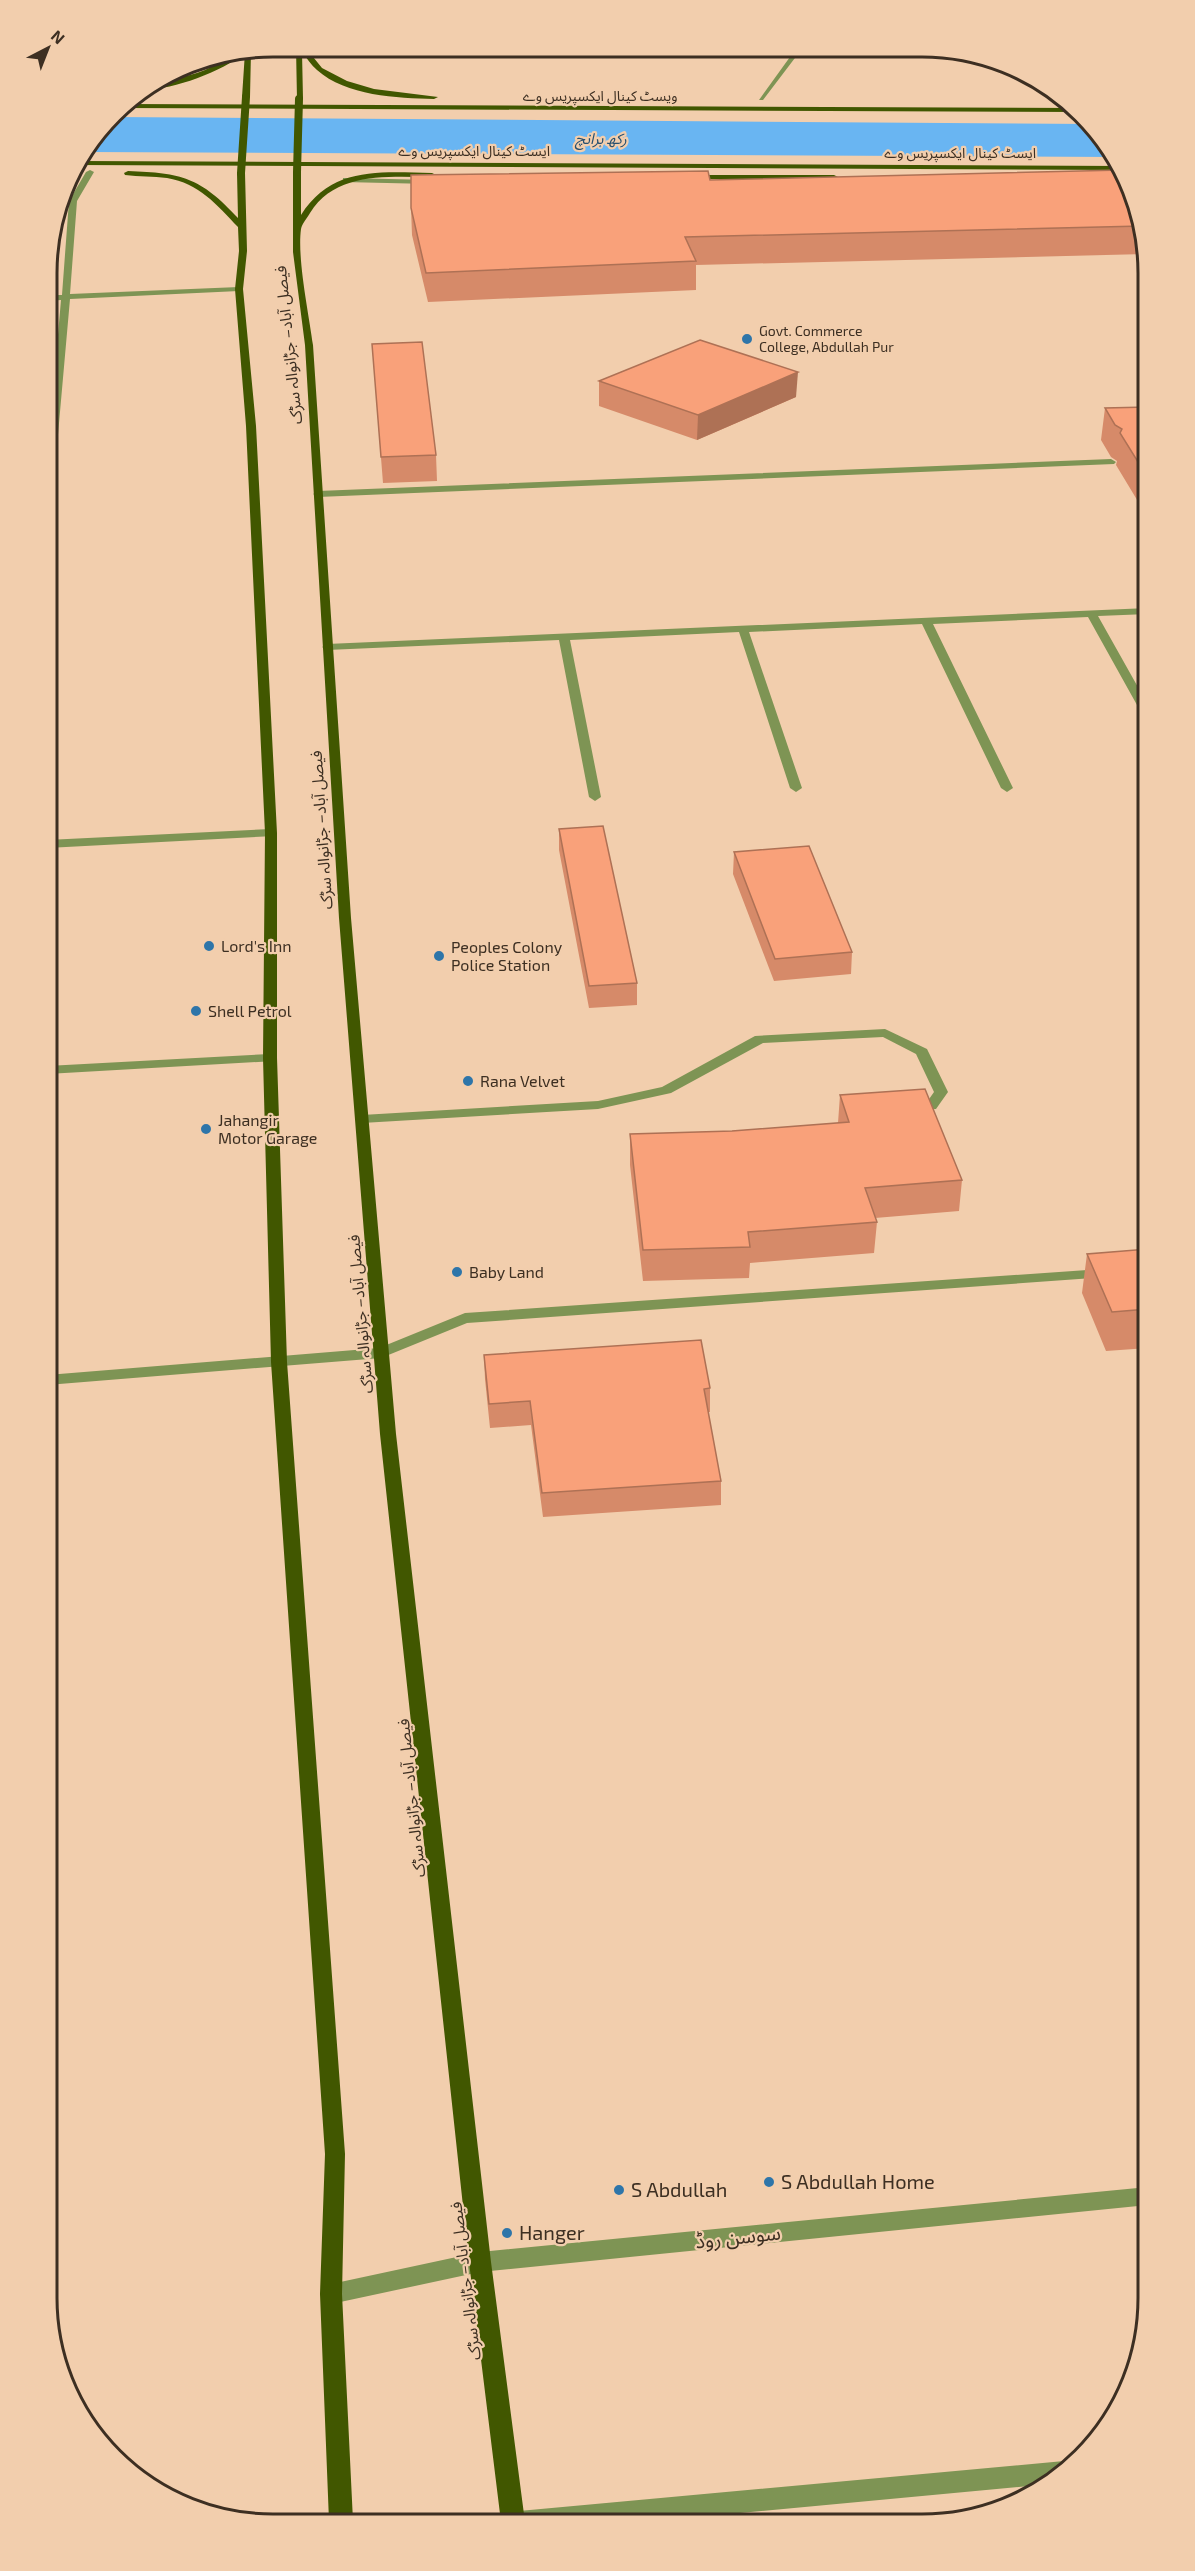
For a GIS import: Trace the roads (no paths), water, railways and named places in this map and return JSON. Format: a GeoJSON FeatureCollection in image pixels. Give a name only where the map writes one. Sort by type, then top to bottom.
{"type":"FeatureCollection","features":[{"type":"Feature","properties":{"kind":"main road","name":"فیصل آباد– جڑانوالہ سڑک"},"geometry":{"type":"LineString","coordinates":[[300,57],[297,252],[309,345],[345,918],[381,1353],[480,2262],[512,2514]]}},
{"type":"Feature","properties":{"kind":"main road"},"geometry":{"type":"LineString","coordinates":[[310,57],[320,68],[337,79],[387,93],[443,97]]}},
{"type":"Feature","properties":{"kind":"main road"},"geometry":{"type":"LineString","coordinates":[[248,59],[241,173],[243,250],[238,289],[250,426],[271,833],[270,1058],[279,1362],[335,2154],[332,2294],[341,2514]]}},
{"type":"Feature","properties":{"kind":"main road"},"geometry":{"type":"LineString","coordinates":[[172,82],[198,76],[228,62]]}},
{"type":"Feature","properties":{"kind":"main road"},"geometry":{"type":"LineString","coordinates":[[750,99],[773,100]]}},
{"type":"Feature","properties":{"kind":"main road"},"geometry":{"type":"LineString","coordinates":[[809,100],[1054,103]]}},
{"type":"Feature","properties":{"kind":"main road","name":"ویسٹ کینال ایکسپریس وے"},"geometry":{"type":"LineString","coordinates":[[137,106],[1063,110]]}},
{"type":"Feature","properties":{"kind":"main road","name":"ایسٹ کینال ایکسپریس وے"},"geometry":{"type":"LineString","coordinates":[[87,163],[1111,168]]}},
{"type":"Feature","properties":{"kind":"main road"},"geometry":{"type":"LineString","coordinates":[[82,172],[112,172]]}},
{"type":"Feature","properties":{"kind":"main road"},"geometry":{"type":"LineString","coordinates":[[123,173],[145,173],[192,182],[209,193],[243,227]]}},
{"type":"Feature","properties":{"kind":"main road"},"geometry":{"type":"LineString","coordinates":[[678,177],[842,177]]}},
{"type":"Feature","properties":{"kind":"main road"},"geometry":{"type":"LineString","coordinates":[[980,177],[1115,177]]}},
{"type":"Feature","properties":{"kind":"main road"},"geometry":{"type":"LineString","coordinates":[[297,227],[321,194],[346,180]]}},
{"type":"Feature","properties":{"kind":"street"},"geometry":{"type":"LineString","coordinates":[[761,99],[793,57]]}},
{"type":"Feature","properties":{"kind":"street"},"geometry":{"type":"LineString","coordinates":[[57,394],[73,201],[90,172]]}},
{"type":"Feature","properties":{"kind":"street"},"geometry":{"type":"LineString","coordinates":[[346,180],[440,178]]}},
{"type":"Feature","properties":{"kind":"street"},"geometry":{"type":"LineString","coordinates":[[57,297],[238,289]]}},
{"type":"Feature","properties":{"kind":"street"},"geometry":{"type":"LineString","coordinates":[[318,494],[1111,462]]}},
{"type":"Feature","properties":{"kind":"street"},"geometry":{"type":"LineString","coordinates":[[327,647],[1138,611]]}},
{"type":"Feature","properties":{"kind":"street"},"geometry":{"type":"LineString","coordinates":[[1091,613],[1138,696]]}},
{"type":"Feature","properties":{"kind":"street"},"geometry":{"type":"LineString","coordinates":[[926,621],[1007,788]]}},
{"type":"Feature","properties":{"kind":"street"},"geometry":{"type":"LineString","coordinates":[[743,629],[796,788]]}},
{"type":"Feature","properties":{"kind":"street"},"geometry":{"type":"LineString","coordinates":[[564,637],[594,797]]}},
{"type":"Feature","properties":{"kind":"street"},"geometry":{"type":"LineString","coordinates":[[57,844],[271,833]]}},
{"type":"Feature","properties":{"kind":"street"},"geometry":{"type":"LineString","coordinates":[[362,1119],[598,1105],[666,1090],[760,1039],[885,1033],[922,1052],[941,1092],[931,1106],[900,1109]]}},
{"type":"Feature","properties":{"kind":"street"},"geometry":{"type":"LineString","coordinates":[[57,1069],[270,1058]]}},
{"type":"Feature","properties":{"kind":"street"},"geometry":{"type":"LineString","coordinates":[[57,1379],[381,1353],[465,1318],[1113,1273]]}},
{"type":"Feature","properties":{"kind":"street","name":"سوسن روڈ"},"geometry":{"type":"LineString","coordinates":[[332,2294],[480,2262],[1138,2197]]}},
{"type":"Feature","properties":{"kind":"street"},"geometry":{"type":"LineString","coordinates":[[606,2514],[1047,2474]]}},
{"type":"Feature","properties":{"kind":"water","name":"رکھ برانچ"},"geometry":{"type":"Polygon","coordinates":[[[124,117],[1078,124],[1104,157],[94,152],[124,117]]]}},
{"type":"Feature","properties":{"kind":"place","name":"Govt. Commerce College, Abdullah Pur"},"geometry":{"type":"Point","coordinates":[747,339]}},
{"type":"Feature","properties":{"kind":"place","name":"Lord's Inn"},"geometry":{"type":"Point","coordinates":[209,946]}},
{"type":"Feature","properties":{"kind":"place","name":"Peoples Colony Police Station"},"geometry":{"type":"Point","coordinates":[439,956]}},
{"type":"Feature","properties":{"kind":"place","name":"Shell Petrol"},"geometry":{"type":"Point","coordinates":[196,1011]}},
{"type":"Feature","properties":{"kind":"place","name":"Rana Velvet"},"geometry":{"type":"Point","coordinates":[468,1081]}},
{"type":"Feature","properties":{"kind":"place","name":"Jahangir Motor Garage"},"geometry":{"type":"Point","coordinates":[206,1129]}},
{"type":"Feature","properties":{"kind":"place","name":"Baby Land"},"geometry":{"type":"Point","coordinates":[457,1272]}},
{"type":"Feature","properties":{"kind":"place","name":"S Abdullah Home"},"geometry":{"type":"Point","coordinates":[769,2182]}},
{"type":"Feature","properties":{"kind":"place","name":"S Abdullah"},"geometry":{"type":"Point","coordinates":[619,2190]}},
{"type":"Feature","properties":{"kind":"place","name":"Hanger"},"geometry":{"type":"Point","coordinates":[507,2233]}}]}
